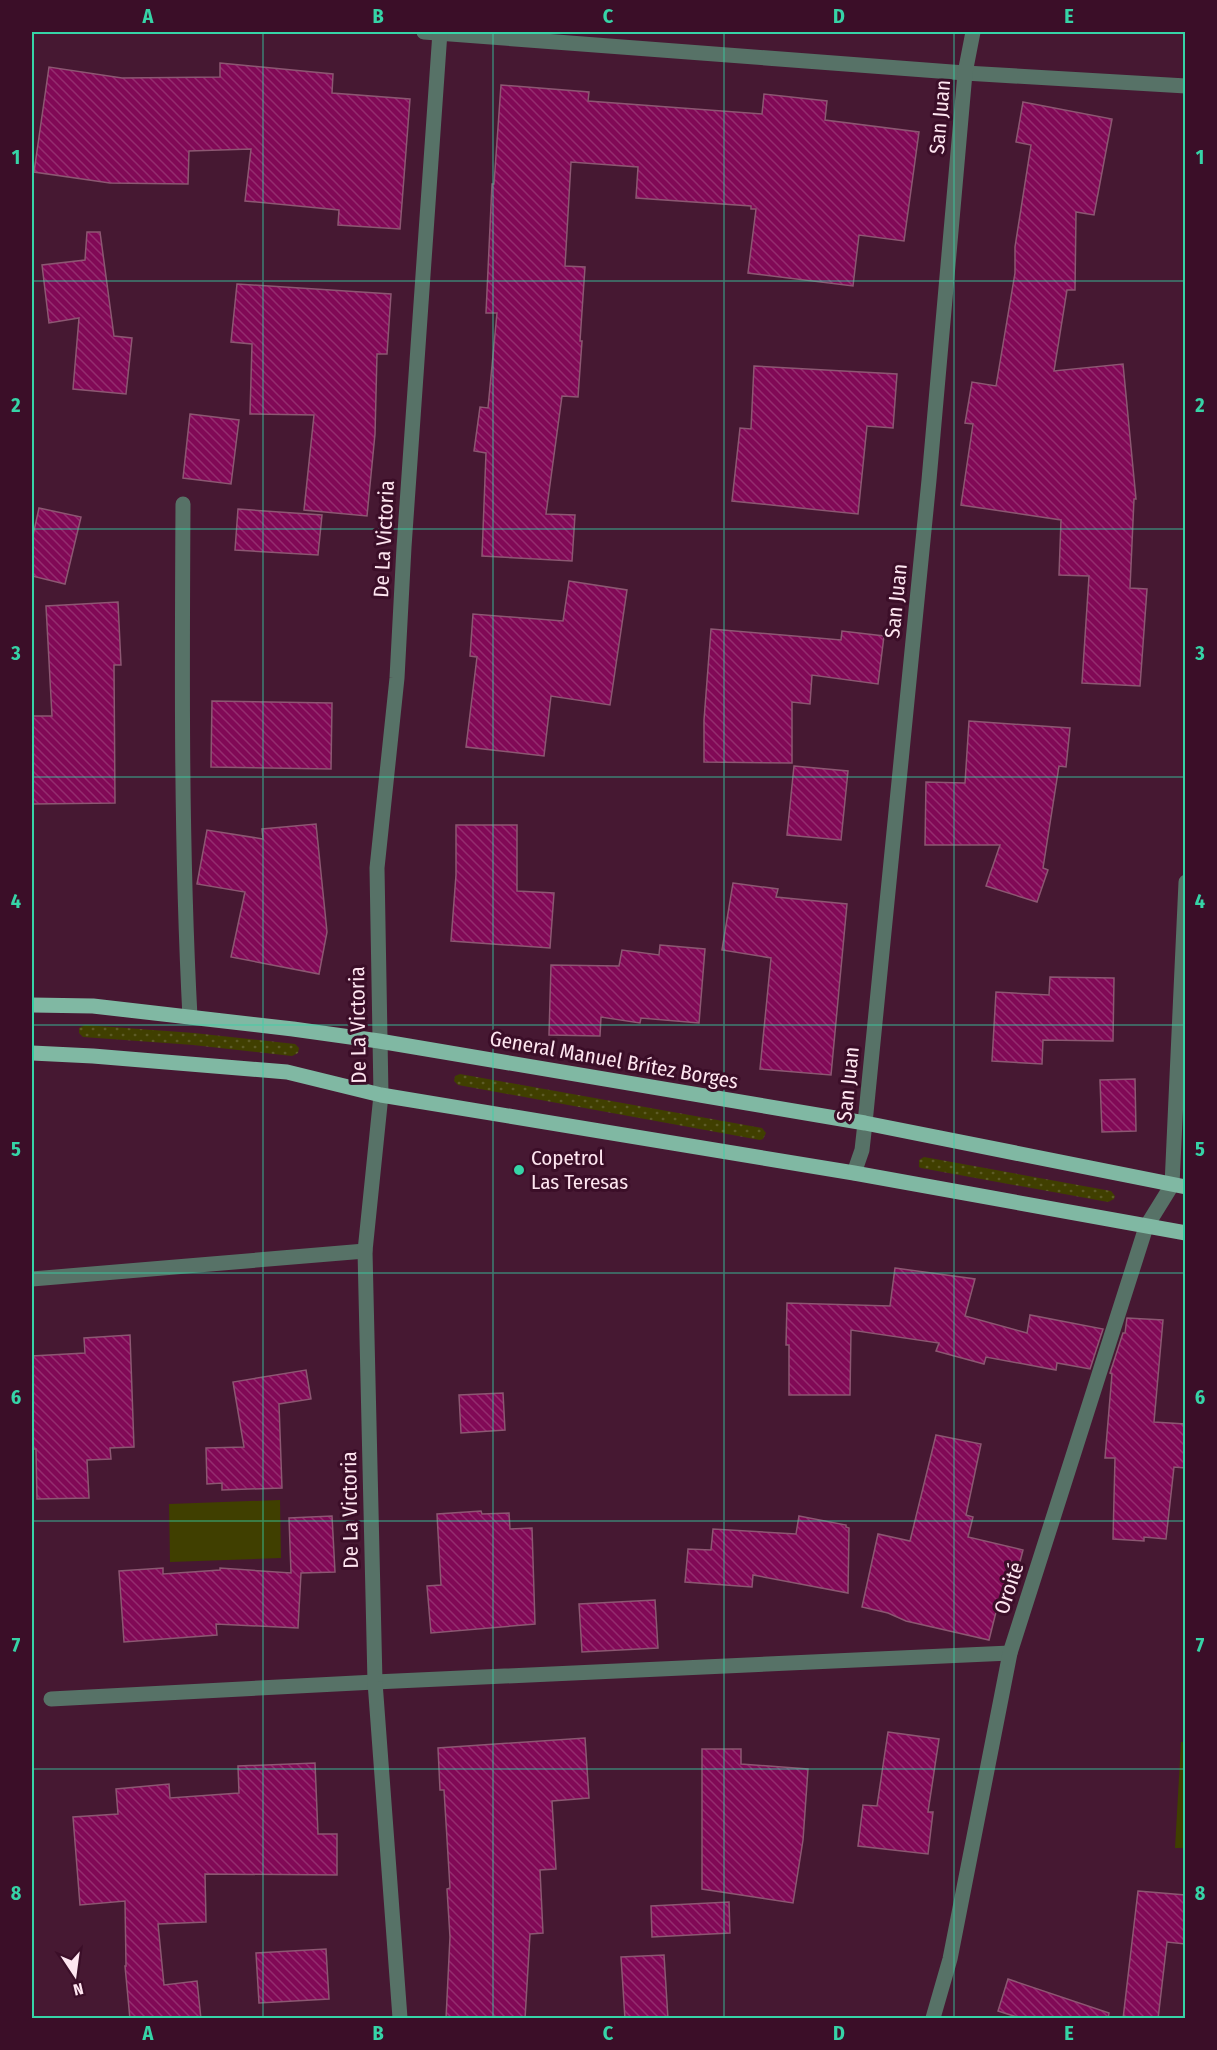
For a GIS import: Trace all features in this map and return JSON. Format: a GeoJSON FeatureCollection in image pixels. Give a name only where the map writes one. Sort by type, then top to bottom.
{"type":"FeatureCollection","features":[{"type":"Feature","properties":{"kind":"main road","name":"General Manuel Brítez Borges"},"geometry":{"type":"LineString","coordinates":[[32,1005],[93,1006],[379,1041],[865,1123],[1179,1186]]}},
{"type":"Feature","properties":{"kind":"main road"},"geometry":{"type":"LineString","coordinates":[[32,1053],[287,1072],[381,1095],[854,1173],[1185,1233]]}},
{"type":"Feature","properties":{"kind":"street"},"geometry":{"type":"LineString","coordinates":[[424,32],[965,73],[1185,86]]}},
{"type":"Feature","properties":{"kind":"street","name":"De La Victoria"},"geometry":{"type":"LineString","coordinates":[[400,2019],[375,1682],[365,1251],[381,1095],[376,868],[397,678],[440,32]]}},
{"type":"Feature","properties":{"kind":"street","name":"San Juan"},"geometry":{"type":"LineString","coordinates":[[854,1173],[862,1150],[865,1123],[929,480],[965,73],[973,32]]}},
{"type":"Feature","properties":{"kind":"street"},"geometry":{"type":"LineString","coordinates":[[183,504],[182,756],[184,899],[190,1017]]}},
{"type":"Feature","properties":{"kind":"street"},"geometry":{"type":"LineString","coordinates":[[1179,1186],[1185,882]]}},
{"type":"Feature","properties":{"kind":"street","name":"Oroité"},"geometry":{"type":"LineString","coordinates":[[933,2019],[950,1959],[1010,1653],[1146,1227],[1179,1186]]}},
{"type":"Feature","properties":{"kind":"street"},"geometry":{"type":"LineString","coordinates":[[32,1279],[365,1251]]}},
{"type":"Feature","properties":{"kind":"street"},"geometry":{"type":"LineString","coordinates":[[51,1699],[1010,1653]]}},
{"type":"Feature","properties":{"kind":"shaded area"},"geometry":{"type":"Polygon","coordinates":[[[85,1025],[194,1033],[295,1044],[299,1048],[298,1053],[292,1056],[193,1045],[83,1037],[79,1033],[79,1028],[85,1025]]]}},
{"type":"Feature","properties":{"kind":"shaded area"},"geometry":{"type":"Polygon","coordinates":[[[460,1074],[762,1128],[766,1133],[760,1140],[458,1085],[454,1081],[455,1076],[460,1074]]]}},
{"type":"Feature","properties":{"kind":"shaded area"},"geometry":{"type":"Polygon","coordinates":[[[924,1157],[1111,1191],[1115,1196],[1108,1202],[921,1168],[919,1160],[924,1157]]]}},
{"type":"Feature","properties":{"kind":"shaded area"},"geometry":{"type":"Polygon","coordinates":[[[280,1500],[281,1558],[170,1562],[169,1504],[280,1500]]]}},
{"type":"Feature","properties":{"kind":"shaded area"},"geometry":{"type":"Polygon","coordinates":[[[1181,1742],[1186,1742],[1185,1848],[1175,1848],[1181,1742]]]}},
{"type":"Feature","properties":{"kind":"building"},"geometry":{"type":"Polygon","coordinates":[[[220,63],[333,74],[332,93],[410,99],[400,229],[338,225],[339,210],[245,201],[251,149],[189,151],[188,184],[110,183],[34,172],[49,67],[122,78],[220,77],[220,63]]]}},
{"type":"Feature","properties":{"kind":"building"},"geometry":{"type":"Polygon","coordinates":[[[501,85],[589,92],[588,101],[762,114],[764,94],[827,101],[825,120],[919,132],[904,241],[859,235],[853,286],[748,273],[756,209],[751,209],[751,206],[636,198],[638,167],[571,162],[565,266],[585,267],[580,341],[582,341],[578,397],[562,396],[546,514],[575,515],[572,561],[482,556],[486,453],[474,451],[480,407],[488,408],[497,313],[486,313],[492,184],[494,184],[501,85]]]}},
{"type":"Feature","properties":{"kind":"building"},"geometry":{"type":"Polygon","coordinates":[[[1023,102],[1112,119],[1094,215],[1076,212],[1075,290],[1067,290],[1054,371],[1123,364],[1136,499],[1134,499],[1130,588],[1147,589],[1140,686],[1082,683],[1089,576],[1059,575],[1061,520],[961,505],[973,424],[965,423],[972,382],[996,386],[1015,273],[1015,247],[1031,145],[1016,142],[1023,102]]]}},
{"type":"Feature","properties":{"kind":"building"},"geometry":{"type":"Polygon","coordinates":[[[87,232],[100,232],[114,336],[132,338],[126,394],[73,389],[79,318],[49,323],[42,265],[85,260],[87,232]]]}},
{"type":"Feature","properties":{"kind":"building"},"geometry":{"type":"Polygon","coordinates":[[[237,284],[391,294],[387,354],[377,354],[375,434],[367,516],[304,510],[314,415],[250,414],[252,344],[231,342],[237,284]]]}},
{"type":"Feature","properties":{"kind":"building"},"geometry":{"type":"Polygon","coordinates":[[[754,366],[897,374],[893,428],[867,426],[858,514],[732,501],[740,428],[751,429],[754,366]]]}},
{"type":"Feature","properties":{"kind":"building"},"geometry":{"type":"Polygon","coordinates":[[[190,414],[239,420],[231,484],[183,478],[190,414]]]}},
{"type":"Feature","properties":{"kind":"building"},"geometry":{"type":"Polygon","coordinates":[[[39,508],[81,517],[65,584],[32,576],[32,540],[39,508]]]}},
{"type":"Feature","properties":{"kind":"building"},"geometry":{"type":"Polygon","coordinates":[[[238,509],[322,515],[318,555],[235,550],[238,509]]]}},
{"type":"Feature","properties":{"kind":"building"},"geometry":{"type":"Polygon","coordinates":[[[569,581],[627,590],[610,705],[551,696],[544,756],[466,747],[477,657],[470,656],[473,614],[563,621],[569,581]]]}},
{"type":"Feature","properties":{"kind":"building"},"geometry":{"type":"Polygon","coordinates":[[[118,602],[121,665],[114,665],[115,803],[33,804],[33,716],[52,716],[46,606],[118,602]]]}},
{"type":"Feature","properties":{"kind":"building"},"geometry":{"type":"Polygon","coordinates":[[[711,629],[841,640],[842,631],[884,636],[878,684],[812,675],[810,704],[792,702],[792,763],[704,762],[704,720],[711,629]]]}},
{"type":"Feature","properties":{"kind":"building"},"geometry":{"type":"Polygon","coordinates":[[[212,701],[332,703],[331,769],[211,767],[212,701]]]}},
{"type":"Feature","properties":{"kind":"building"},"geometry":{"type":"Polygon","coordinates":[[[969,721],[1070,728],[1066,767],[1059,766],[1043,868],[1048,870],[1037,902],[986,886],[1000,845],[925,845],[926,782],[965,783],[969,721]]]}},
{"type":"Feature","properties":{"kind":"building"},"geometry":{"type":"Polygon","coordinates":[[[794,766],[848,771],[841,840],[787,835],[794,766]]]}},
{"type":"Feature","properties":{"kind":"building"},"geometry":{"type":"Polygon","coordinates":[[[316,824],[327,932],[319,974],[231,957],[245,892],[197,884],[207,830],[263,839],[262,829],[316,824]]]}},
{"type":"Feature","properties":{"kind":"building"},"geometry":{"type":"Polygon","coordinates":[[[456,825],[517,825],[517,891],[554,893],[550,948],[451,941],[456,875],[456,825]]]}},
{"type":"Feature","properties":{"kind":"building"},"geometry":{"type":"Polygon","coordinates":[[[733,883],[778,889],[776,897],[847,904],[831,1075],[760,1069],[771,958],[722,950],[733,883]]]}},
{"type":"Feature","properties":{"kind":"building"},"geometry":{"type":"Polygon","coordinates":[[[660,945],[705,949],[699,1023],[641,1018],[640,1023],[601,1017],[600,1036],[549,1035],[551,965],[619,966],[622,950],[659,955],[660,945]]]}},
{"type":"Feature","properties":{"kind":"building"},"geometry":{"type":"Polygon","coordinates":[[[1050,977],[1114,978],[1113,1041],[1043,1040],[1042,1064],[992,1061],[996,992],[1049,995],[1050,977]]]}},
{"type":"Feature","properties":{"kind":"building"},"geometry":{"type":"Polygon","coordinates":[[[1135,1079],[1136,1131],[1102,1132],[1100,1080],[1135,1079]]]}},
{"type":"Feature","properties":{"kind":"building"},"geometry":{"type":"Polygon","coordinates":[[[895,1268],[975,1279],[965,1316],[1027,1333],[1030,1315],[1103,1329],[1090,1369],[1057,1363],[1056,1370],[986,1357],[984,1364],[936,1351],[939,1343],[851,1330],[850,1395],[789,1395],[789,1345],[786,1345],[787,1303],[890,1306],[895,1268]]]}},
{"type":"Feature","properties":{"kind":"building"},"geometry":{"type":"Polygon","coordinates":[[[1127,1318],[1163,1320],[1154,1422],[1185,1424],[1185,1468],[1174,1467],[1166,1539],[1144,1537],[1144,1541],[1113,1539],[1115,1458],[1105,1458],[1112,1374],[1110,1373],[1123,1333],[1125,1333],[1127,1318]]]}},
{"type":"Feature","properties":{"kind":"building"},"geometry":{"type":"Polygon","coordinates":[[[130,1335],[134,1447],[110,1448],[111,1459],[87,1460],[89,1498],[37,1499],[36,1449],[32,1449],[32,1356],[85,1353],[84,1338],[130,1335]]]}},
{"type":"Feature","properties":{"kind":"building"},"geometry":{"type":"Polygon","coordinates":[[[306,1370],[311,1399],[279,1404],[282,1488],[222,1490],[222,1483],[207,1484],[206,1448],[244,1447],[233,1382],[306,1370]]]}},
{"type":"Feature","properties":{"kind":"building"},"geometry":{"type":"Polygon","coordinates":[[[503,1393],[505,1430],[461,1433],[459,1395],[503,1393]]]}},
{"type":"Feature","properties":{"kind":"building"},"geometry":{"type":"Polygon","coordinates":[[[936,1435],[981,1444],[966,1515],[973,1517],[968,1537],[1023,1550],[1008,1607],[998,1604],[989,1640],[906,1621],[888,1613],[862,1607],[878,1534],[910,1541],[936,1435]]]}},
{"type":"Feature","properties":{"kind":"building"},"geometry":{"type":"Polygon","coordinates":[[[481,1511],[482,1514],[509,1513],[510,1529],[532,1528],[535,1624],[431,1633],[427,1586],[441,1585],[437,1514],[481,1511]]]}},
{"type":"Feature","properties":{"kind":"building"},"geometry":{"type":"Polygon","coordinates":[[[332,1516],[335,1572],[301,1573],[298,1628],[216,1624],[217,1635],[124,1642],[119,1571],[163,1568],[163,1574],[220,1570],[220,1568],[291,1573],[289,1518],[332,1516]]]}},
{"type":"Feature","properties":{"kind":"building"},"geometry":{"type":"Polygon","coordinates":[[[799,1516],[846,1525],[849,1528],[848,1593],[753,1575],[752,1587],[685,1582],[688,1549],[711,1550],[713,1529],[796,1534],[799,1516]]]}},
{"type":"Feature","properties":{"kind":"building"},"geometry":{"type":"Polygon","coordinates":[[[655,1600],[658,1648],[582,1652],[579,1604],[655,1600]]]}},
{"type":"Feature","properties":{"kind":"building"},"geometry":{"type":"Polygon","coordinates":[[[888,1732],[939,1739],[928,1812],[933,1812],[928,1854],[858,1846],[863,1805],[877,1806],[888,1732]]]}},
{"type":"Feature","properties":{"kind":"building"},"geometry":{"type":"Polygon","coordinates":[[[585,1738],[589,1798],[552,1801],[556,1869],[540,1870],[543,1933],[530,1934],[525,2019],[446,2019],[450,1937],[447,1889],[450,1888],[444,1790],[440,1790],[438,1748],[585,1738]]]}},
{"type":"Feature","properties":{"kind":"building"},"geometry":{"type":"Polygon","coordinates":[[[702,1749],[741,1749],[741,1764],[808,1769],[803,1840],[793,1903],[702,1889],[702,1749]]]}},
{"type":"Feature","properties":{"kind":"building"},"geometry":{"type":"Polygon","coordinates":[[[315,1763],[318,1834],[337,1834],[337,1875],[205,1874],[206,1922],[158,1924],[164,1985],[197,1981],[201,2019],[130,2019],[125,1966],[125,1901],[80,1905],[73,1817],[118,1814],[116,1789],[169,1784],[170,1798],[239,1793],[238,1766],[315,1763]]]}},
{"type":"Feature","properties":{"kind":"building"},"geometry":{"type":"Polygon","coordinates":[[[1138,1891],[1185,1895],[1185,1944],[1167,1942],[1158,2019],[1123,2019],[1138,1891]]]}},
{"type":"Feature","properties":{"kind":"building"},"geometry":{"type":"Polygon","coordinates":[[[729,1902],[730,1933],[652,1937],[651,1906],[729,1902]]]}},
{"type":"Feature","properties":{"kind":"building"},"geometry":{"type":"Polygon","coordinates":[[[326,1949],[329,1999],[259,2003],[256,1953],[326,1949]]]}},
{"type":"Feature","properties":{"kind":"building"},"geometry":{"type":"Polygon","coordinates":[[[664,1955],[668,2019],[625,2019],[621,1957],[664,1955]]]}},
{"type":"Feature","properties":{"kind":"building"},"geometry":{"type":"Polygon","coordinates":[[[1008,1979],[1109,2013],[1108,2019],[1023,2019],[998,2011],[1008,1979]]]}},
{"type":"Feature","properties":{"kind":"place","name":"Copetrol Las Teresas"},"geometry":{"type":"Point","coordinates":[519,1170]}}]}
